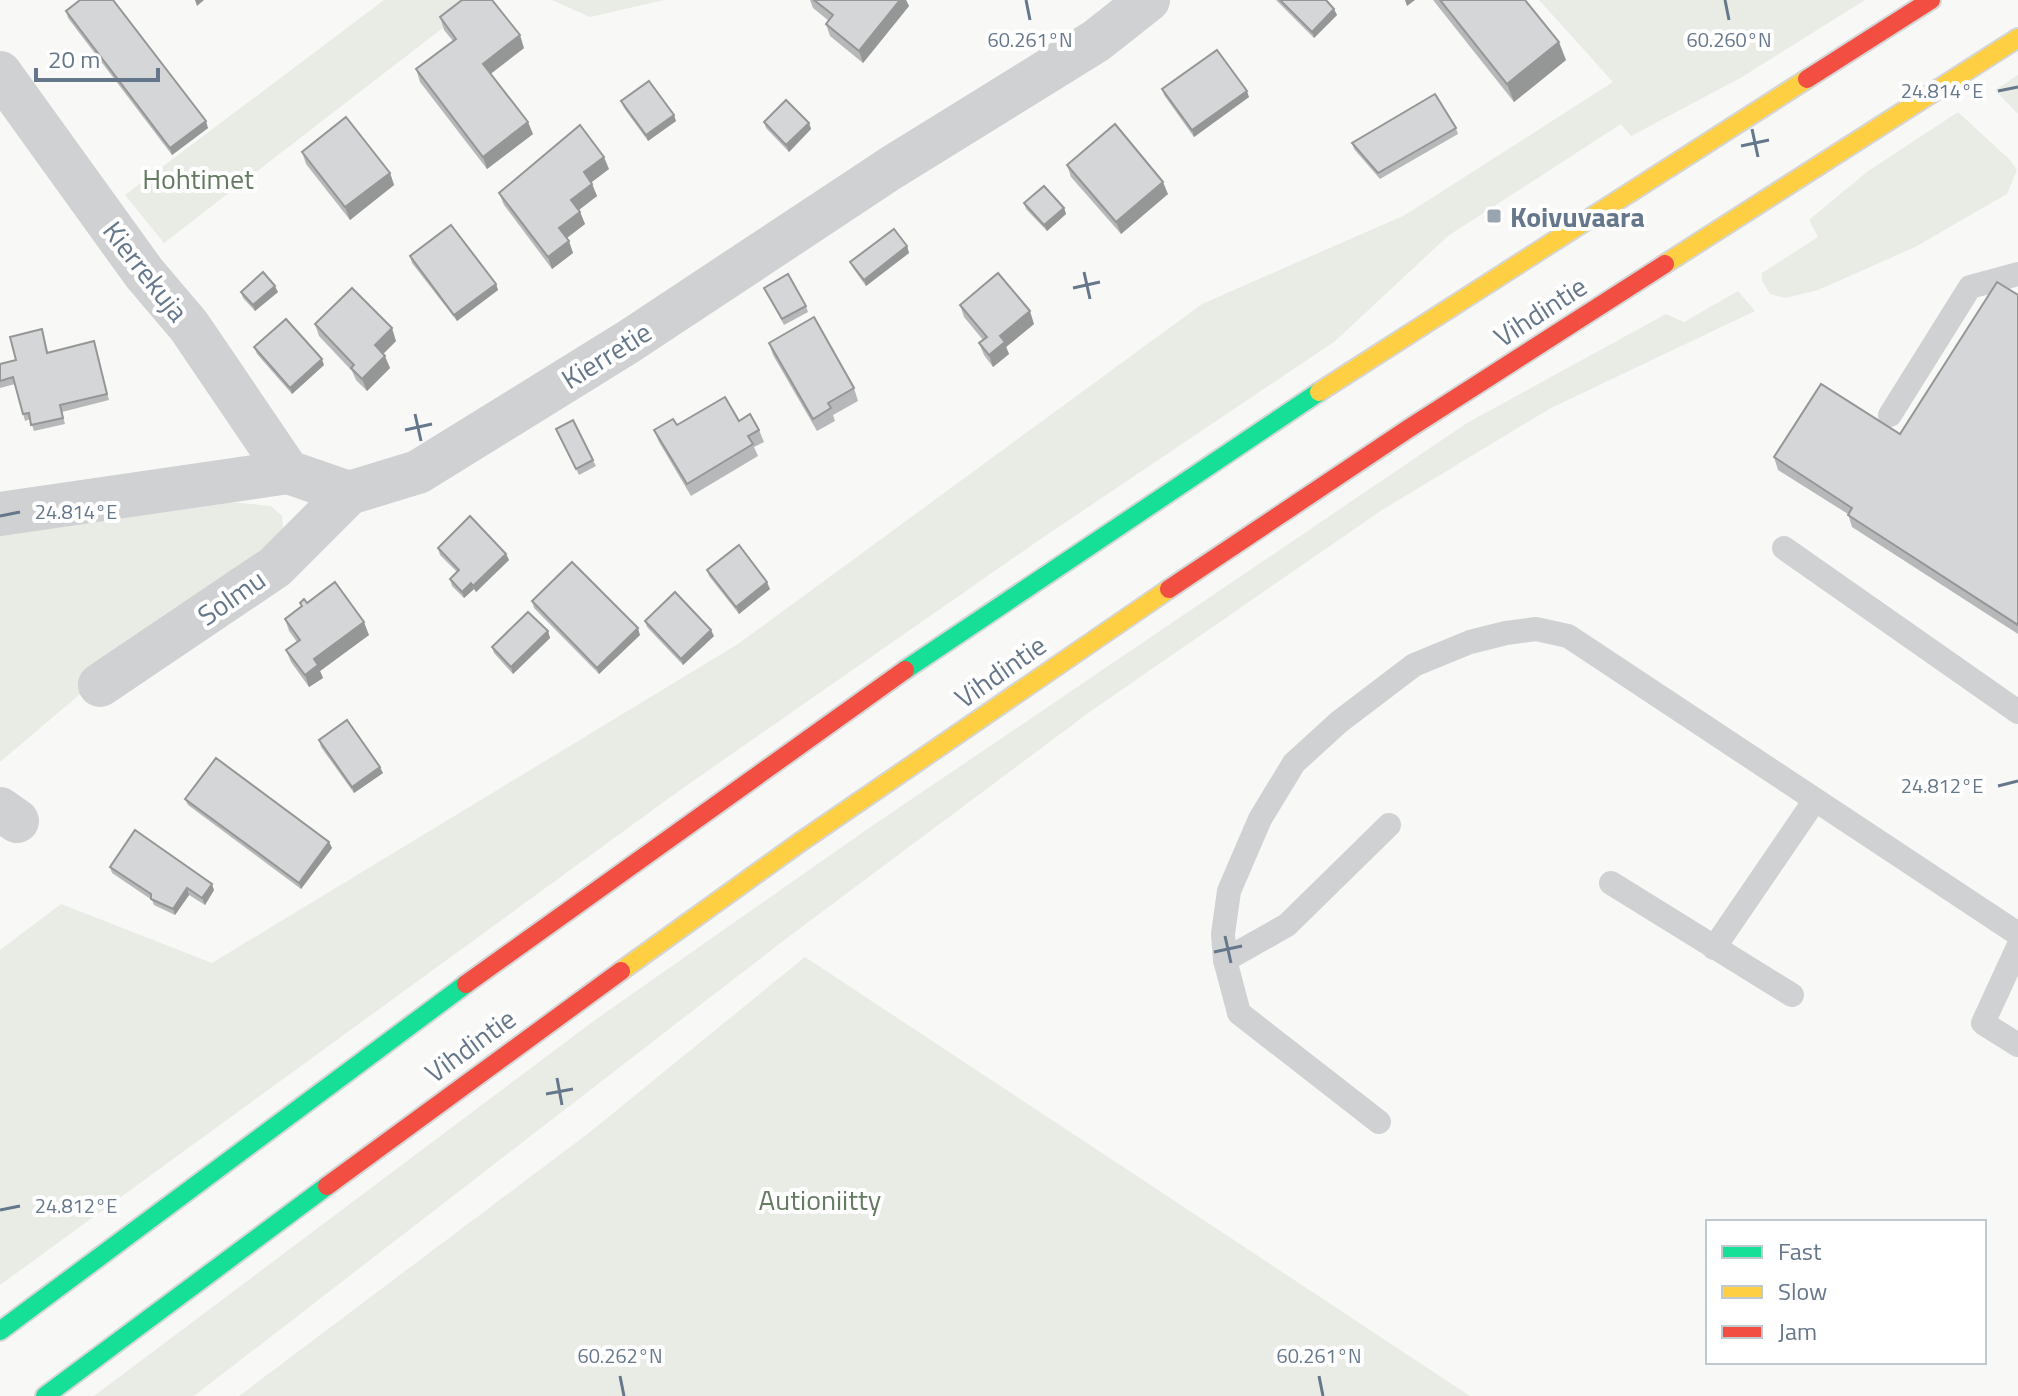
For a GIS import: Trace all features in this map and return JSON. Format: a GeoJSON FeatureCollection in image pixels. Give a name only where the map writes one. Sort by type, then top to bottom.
{"type":"FeatureCollection","features":[{"type":"Feature","properties":{"kind":"main road","name":"Vihdintie"},"geometry":{"type":"LineString","coordinates":[[0,1331],[438,1004],[751,778],[1051,569],[1368,360],[1931,0]]}},
{"type":"Feature","properties":{"kind":"main road","name":"Vihdintie"},"geometry":{"type":"LineString","coordinates":[[45,1396],[501,1056],[799,843],[1086,645],[1408,429],[2018,38]]}},
{"type":"Feature","properties":{"kind":"street","name":"Kierretie"},"geometry":{"type":"LineString","coordinates":[[349,493],[418,472],[442,458],[628,342],[893,166],[1096,41],[1148,0]]}},
{"type":"Feature","properties":{"kind":"street","name":"Kierrekuja"},"geometry":{"type":"LineString","coordinates":[[0,73],[144,273],[189,326],[288,472]]}},
{"type":"Feature","properties":{"kind":"street"},"geometry":{"type":"LineString","coordinates":[[0,514],[288,472],[349,493]]}},
{"type":"Feature","properties":{"kind":"street","name":"Solmu"},"geometry":{"type":"LineString","coordinates":[[100,685],[275,567],[349,493]]}},
{"type":"Feature","properties":{"kind":"lane"},"geometry":{"type":"LineString","coordinates":[[1890,415],[1970,287],[2018,274]]}},
{"type":"Feature","properties":{"kind":"lane"},"geometry":{"type":"LineString","coordinates":[[1784,548],[2018,712]]}},
{"type":"Feature","properties":{"kind":"lane"},"geometry":{"type":"LineString","coordinates":[[1379,1122],[1239,1013],[1225,960],[1223,934],[1229,891],[1260,819],[1294,763],[1339,722],[1414,665],[1470,642],[1536,629],[1568,636],[2018,934]]}},
{"type":"Feature","properties":{"kind":"lane"},"geometry":{"type":"LineString","coordinates":[[1714,948],[1815,800]]}},
{"type":"Feature","properties":{"kind":"lane"},"geometry":{"type":"LineString","coordinates":[[1225,960],[1287,925],[1389,825]]}},
{"type":"Feature","properties":{"kind":"lane"},"geometry":{"type":"LineString","coordinates":[[1611,883],[1792,995]]}},
{"type":"Feature","properties":{"kind":"lane"},"geometry":{"type":"LineString","coordinates":[[2018,947],[1983,1023],[2018,1045]]}},
{"type":"Feature","properties":{"kind":"green space","name":"Hohtimet"},"geometry":{"type":"Polygon","coordinates":[[[384,0],[479,0],[164,243],[125,195],[384,0]]]}},
{"type":"Feature","properties":{"kind":"green space"},"geometry":{"type":"Polygon","coordinates":[[[552,0],[664,0],[590,17],[552,0]]]}},
{"type":"Feature","properties":{"kind":"green space"},"geometry":{"type":"Polygon","coordinates":[[[1539,0],[1865,0],[1742,77],[1631,136],[1621,124],[1448,236],[1334,342],[1045,536],[683,788],[0,1285],[0,950],[61,904],[212,963],[738,644],[1202,304],[1405,215],[1613,82],[1539,0]]]}},
{"type":"Feature","properties":{"kind":"green space"},"geometry":{"type":"Polygon","coordinates":[[[2018,75],[2018,114],[1995,90],[2018,75]]]}},
{"type":"Feature","properties":{"kind":"green space"},"geometry":{"type":"Polygon","coordinates":[[[1958,112],[2017,170],[2007,194],[1915,247],[1818,290],[1785,298],[1770,294],[1762,281],[1762,273],[1818,237],[1809,220],[1868,171],[1958,112]]]}},
{"type":"Feature","properties":{"kind":"green space"},"geometry":{"type":"Polygon","coordinates":[[[1738,291],[1755,311],[1551,408],[1382,510],[1091,711],[787,938],[194,1396],[94,1396],[595,1020],[869,828],[1467,423],[1666,314],[1684,322],[1738,291]]]}},
{"type":"Feature","properties":{"kind":"green space"},"geometry":{"type":"Polygon","coordinates":[[[231,502],[271,506],[282,516],[283,528],[275,540],[88,670],[92,684],[0,762],[0,531],[231,502]]]}},
{"type":"Feature","properties":{"kind":"green space","name":"Autioniitty"},"geometry":{"type":"Polygon","coordinates":[[[805,957],[1470,1396],[239,1396],[590,1132],[805,957]]]}},
{"type":"Feature","properties":{"kind":"building"},"geometry":{"type":"Polygon","coordinates":[[[80,0],[113,0],[206,121],[170,148],[66,11],[80,0]]]}},
{"type":"Feature","properties":{"kind":"building"},"geometry":{"type":"Polygon","coordinates":[[[462,0],[492,0],[520,35],[483,64],[528,122],[483,157],[416,69],[456,39],[440,17],[462,0]]]}},
{"type":"Feature","properties":{"kind":"building"},"geometry":{"type":"Polygon","coordinates":[[[814,0],[900,0],[859,51],[826,24],[833,15],[814,0]]]}},
{"type":"Feature","properties":{"kind":"building"},"geometry":{"type":"Polygon","coordinates":[[[1280,0],[1326,0],[1334,9],[1312,32],[1280,0]]]}},
{"type":"Feature","properties":{"kind":"building"},"geometry":{"type":"Polygon","coordinates":[[[1440,0],[1525,0],[1559,42],[1507,84],[1440,0]]]}},
{"type":"Feature","properties":{"kind":"building"},"geometry":{"type":"Polygon","coordinates":[[[1217,50],[1247,91],[1192,130],[1162,89],[1217,50]]]}},
{"type":"Feature","properties":{"kind":"building"},"geometry":{"type":"Polygon","coordinates":[[[649,81],[674,115],[646,135],[621,101],[649,81]]]}},
{"type":"Feature","properties":{"kind":"building"},"geometry":{"type":"Polygon","coordinates":[[[1435,94],[1456,128],[1378,173],[1352,143],[1435,94]]]}},
{"type":"Feature","properties":{"kind":"building"},"geometry":{"type":"Polygon","coordinates":[[[786,100],[809,123],[786,145],[764,122],[786,100]]]}},
{"type":"Feature","properties":{"kind":"building"},"geometry":{"type":"Polygon","coordinates":[[[346,117],[390,173],[345,207],[302,152],[346,117]]]}},
{"type":"Feature","properties":{"kind":"building"},"geometry":{"type":"Polygon","coordinates":[[[1115,124],[1163,182],[1116,222],[1067,165],[1115,124]]]}},
{"type":"Feature","properties":{"kind":"building"},"geometry":{"type":"Polygon","coordinates":[[[580,125],[604,157],[584,172],[592,184],[571,200],[580,212],[559,228],[569,241],[548,257],[499,193],[580,125]]]}},
{"type":"Feature","properties":{"kind":"building"},"geometry":{"type":"Polygon","coordinates":[[[1044,186],[1064,208],[1044,225],[1024,203],[1044,186]]]}},
{"type":"Feature","properties":{"kind":"building"},"geometry":{"type":"Polygon","coordinates":[[[451,225],[496,284],[454,315],[410,256],[451,225]]]}},
{"type":"Feature","properties":{"kind":"building"},"geometry":{"type":"Polygon","coordinates":[[[894,229],[907,246],[864,280],[850,262],[894,229]]]}},
{"type":"Feature","properties":{"kind":"building"},"geometry":{"type":"Polygon","coordinates":[[[263,272],[275,286],[253,305],[241,292],[263,272]]]}},
{"type":"Feature","properties":{"kind":"building"},"geometry":{"type":"Polygon","coordinates":[[[998,273],[1030,311],[1000,336],[1005,342],[989,355],[979,343],[987,337],[960,305],[998,273]]]}},
{"type":"Feature","properties":{"kind":"building"},"geometry":{"type":"Polygon","coordinates":[[[788,274],[806,306],[782,319],[764,288],[788,274]]]}},
{"type":"Feature","properties":{"kind":"building"},"geometry":{"type":"Polygon","coordinates":[[[1997,282],[2018,295],[2018,625],[1848,515],[1852,508],[1774,457],[1821,384],[1900,434],[1997,282]]]}},
{"type":"Feature","properties":{"kind":"building"},"geometry":{"type":"Polygon","coordinates":[[[352,288],[392,328],[375,345],[385,356],[362,379],[351,368],[354,365],[315,324],[352,288]]]}},
{"type":"Feature","properties":{"kind":"building"},"geometry":{"type":"Polygon","coordinates":[[[814,317],[854,388],[828,403],[831,408],[813,419],[769,343],[814,317]]]}},
{"type":"Feature","properties":{"kind":"building"},"geometry":{"type":"Polygon","coordinates":[[[286,319],[322,359],[290,388],[254,347],[286,319]]]}},
{"type":"Feature","properties":{"kind":"building"},"geometry":{"type":"Polygon","coordinates":[[[42,329],[47,353],[94,341],[107,394],[60,405],[63,418],[31,425],[29,413],[23,414],[13,377],[0,381],[0,364],[16,360],[10,337],[42,329]]]}},
{"type":"Feature","properties":{"kind":"building"},"geometry":{"type":"Polygon","coordinates":[[[725,397],[739,421],[750,414],[759,430],[748,436],[753,444],[687,484],[654,430],[673,419],[677,425],[725,397]]]}},
{"type":"Feature","properties":{"kind":"building"},"geometry":{"type":"Polygon","coordinates":[[[573,420],[593,460],[576,469],[556,429],[573,420]]]}},
{"type":"Feature","properties":{"kind":"building"},"geometry":{"type":"Polygon","coordinates":[[[470,516],[506,554],[473,586],[471,583],[462,592],[450,579],[459,570],[438,548],[470,516]]]}},
{"type":"Feature","properties":{"kind":"building"},"geometry":{"type":"Polygon","coordinates":[[[739,545],[767,582],[736,607],[707,570],[739,545]]]}},
{"type":"Feature","properties":{"kind":"building"},"geometry":{"type":"Polygon","coordinates":[[[572,562],[638,628],[597,668],[532,601],[572,562]]]}},
{"type":"Feature","properties":{"kind":"building"},"geometry":{"type":"Polygon","coordinates":[[[335,582],[364,622],[314,659],[318,665],[305,675],[286,650],[300,640],[285,619],[302,606],[300,603],[304,599],[307,603],[335,582]]]}},
{"type":"Feature","properties":{"kind":"building"},"geometry":{"type":"Polygon","coordinates":[[[675,592],[711,630],[681,659],[645,621],[675,592]]]}},
{"type":"Feature","properties":{"kind":"building"},"geometry":{"type":"Polygon","coordinates":[[[528,612],[548,631],[511,667],[492,647],[528,612]]]}},
{"type":"Feature","properties":{"kind":"building"},"geometry":{"type":"Polygon","coordinates":[[[347,720],[380,767],[352,787],[319,740],[347,720]]]}},
{"type":"Feature","properties":{"kind":"building"},"geometry":{"type":"Polygon","coordinates":[[[216,758],[329,842],[299,883],[185,799],[216,758]]]}},
{"type":"Feature","properties":{"kind":"building"},"geometry":{"type":"Polygon","coordinates":[[[135,830],[212,884],[202,898],[187,888],[173,909],[151,899],[151,894],[110,867],[135,830]]]}},
{"type":"Feature","properties":{"kind":"traffic: fast"},"geometry":{"type":"LineString","coordinates":[[905,670],[1319,392]]}},
{"type":"Feature","properties":{"kind":"traffic: fast"},"geometry":{"type":"LineString","coordinates":[[0,1331],[466,984]]}},
{"type":"Feature","properties":{"kind":"traffic: fast"},"geometry":{"type":"LineString","coordinates":[[45,1396],[327,1186]]}},
{"type":"Feature","properties":{"kind":"traffic: slow"},"geometry":{"type":"LineString","coordinates":[[1665,264],[2018,38]]}},
{"type":"Feature","properties":{"kind":"traffic: slow"},"geometry":{"type":"LineString","coordinates":[[1319,392],[1807,79]]}},
{"type":"Feature","properties":{"kind":"traffic: slow"},"geometry":{"type":"LineString","coordinates":[[621,971],[799,843],[1169,589]]}},
{"type":"Feature","properties":{"kind":"traffic: jam"},"geometry":{"type":"LineString","coordinates":[[1807,79],[1931,0]]}},
{"type":"Feature","properties":{"kind":"traffic: jam"},"geometry":{"type":"LineString","coordinates":[[1169,589],[1408,429],[1665,264]]}},
{"type":"Feature","properties":{"kind":"traffic: jam"},"geometry":{"type":"LineString","coordinates":[[466,984],[905,670]]}},
{"type":"Feature","properties":{"kind":"traffic: jam"},"geometry":{"type":"LineString","coordinates":[[327,1186],[621,971]]}},
{"type":"Feature","properties":{"kind":"place","name":"Koivuvaara"},"geometry":{"type":"Point","coordinates":[1494,216]}}]}
